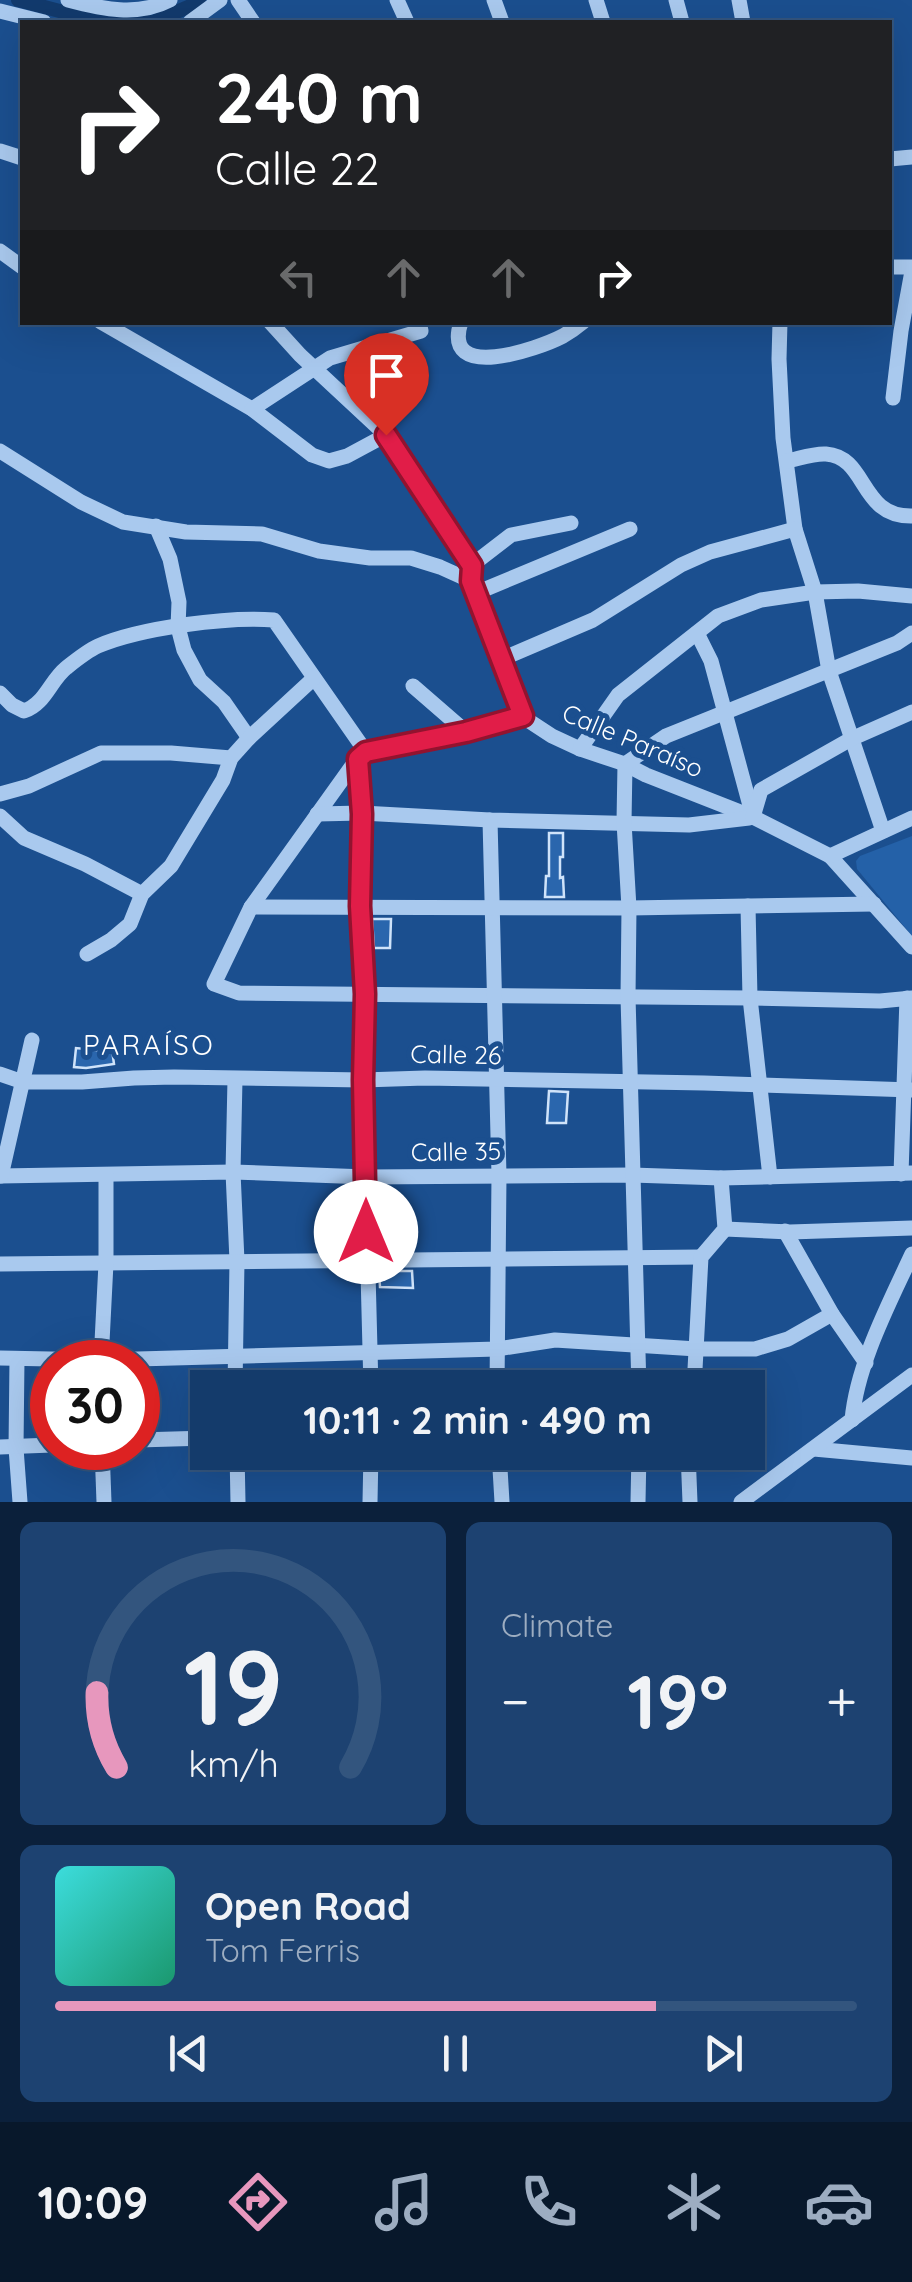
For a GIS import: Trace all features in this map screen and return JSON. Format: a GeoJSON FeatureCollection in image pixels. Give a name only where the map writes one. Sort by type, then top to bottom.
{"type":"FeatureCollection","features":[{"type":"Feature","properties":{"kind":"street"},"geometry":{"type":"LineString","coordinates":[[68,0],[123,11],[154,9],[170,0]]}},
{"type":"Feature","properties":{"kind":"street"},"geometry":{"type":"LineString","coordinates":[[193,20],[220,0]]}},
{"type":"Feature","properties":{"kind":"street"},"geometry":{"type":"LineString","coordinates":[[0,11],[36,20]]}},
{"type":"Feature","properties":{"kind":"street"},"geometry":{"type":"LineString","coordinates":[[893,398],[912,269]]}},
{"type":"Feature","properties":{"kind":"street"},"geometry":{"type":"LineString","coordinates":[[106,325],[252,409],[312,455],[329,461],[386,435]]}},
{"type":"Feature","properties":{"kind":"street","name":"Calle Paraíso"},"geometry":{"type":"LineString","coordinates":[[273,325],[386,435],[473,580],[523,716],[580,749],[753,817],[830,856],[912,947]]}},
{"type":"Feature","properties":{"kind":"street"},"geometry":{"type":"LineString","coordinates":[[460,325],[458,347],[476,358],[505,355],[561,337],[579,325]]}},
{"type":"Feature","properties":{"kind":"street"},"geometry":{"type":"LineString","coordinates":[[777,325],[796,529],[815,592],[829,672],[883,831]]}},
{"type":"Feature","properties":{"kind":"street"},"geometry":{"type":"LineString","coordinates":[[252,409],[330,358],[420,326]]}},
{"type":"Feature","properties":{"kind":"street"},"geometry":{"type":"LineString","coordinates":[[0,450],[81,502],[123,522],[186,532],[262,534],[319,551],[370,558],[411,558],[473,580],[630,529]]}},
{"type":"Feature","properties":{"kind":"street"},"geometry":{"type":"LineString","coordinates":[[787,461],[825,453],[841,458],[858,474],[870,498],[883,509],[912,516]]}},
{"type":"Feature","properties":{"kind":"street"},"geometry":{"type":"LineString","coordinates":[[473,580],[511,536],[571,524]]}},
{"type":"Feature","properties":{"kind":"street"},"geometry":{"type":"LineString","coordinates":[[156,526],[170,559],[184,650],[200,680],[224,702],[249,738]]}},
{"type":"Feature","properties":{"kind":"street"},"geometry":{"type":"LineString","coordinates":[[502,659],[593,620],[681,565],[796,529]]}},
{"type":"Feature","properties":{"kind":"street"},"geometry":{"type":"LineString","coordinates":[[580,749],[618,695],[718,616],[761,600],[815,592],[912,596]]}},
{"type":"Feature","properties":{"kind":"street"},"geometry":{"type":"LineString","coordinates":[[0,692],[24,711],[35,708],[63,670],[96,647],[178,627],[252,618],[274,620],[362,756],[360,906],[365,994],[363,1080],[370,1370]]}},
{"type":"Feature","properties":{"kind":"street"},"geometry":{"type":"LineString","coordinates":[[697,633],[711,661],[753,817]]}},
{"type":"Feature","properties":{"kind":"street"},"geometry":{"type":"LineString","coordinates":[[638,1370],[625,764],[666,736],[897,644],[912,633]]}},
{"type":"Feature","properties":{"kind":"street"},"geometry":{"type":"LineString","coordinates":[[87,954],[130,924],[142,894],[171,866],[232,758],[314,678]]}},
{"type":"Feature","properties":{"kind":"street"},"geometry":{"type":"LineString","coordinates":[[413,686],[466,732]]}},
{"type":"Feature","properties":{"kind":"street"},"geometry":{"type":"LineString","coordinates":[[753,817],[762,790],[850,738],[912,712]]}},
{"type":"Feature","properties":{"kind":"street"},"geometry":{"type":"LineString","coordinates":[[523,716],[362,756],[251,907],[214,984],[239,993],[880,1001],[910,998],[907,1174]]}},
{"type":"Feature","properties":{"kind":"street"},"geometry":{"type":"LineString","coordinates":[[0,794],[29,786],[102,753],[232,758]]}},
{"type":"Feature","properties":{"kind":"street"},"geometry":{"type":"LineString","coordinates":[[318,814],[689,824],[753,817]]}},
{"type":"Feature","properties":{"kind":"street"},"geometry":{"type":"LineString","coordinates":[[0,816],[24,838],[142,894]]}},
{"type":"Feature","properties":{"kind":"street"},"geometry":{"type":"LineString","coordinates":[[830,856],[912,818]]}},
{"type":"Feature","properties":{"kind":"street"},"geometry":{"type":"LineString","coordinates":[[490,820],[499,1176],[498,1370]]}},
{"type":"Feature","properties":{"kind":"street"},"geometry":{"type":"LineString","coordinates":[[251,907],[874,904]]}},
{"type":"Feature","properties":{"kind":"street"},"geometry":{"type":"LineString","coordinates":[[748,906],[750,998],[770,1177]]}},
{"type":"Feature","properties":{"kind":"street"},"geometry":{"type":"LineString","coordinates":[[0,1176],[32,1040]]}},
{"type":"Feature","properties":{"kind":"street","name":"Calle 26"},"geometry":{"type":"LineString","coordinates":[[0,1074],[22,1082],[425,1078],[908,1090]]}},
{"type":"Feature","properties":{"kind":"street"},"geometry":{"type":"LineString","coordinates":[[234,1370],[235,1080]]}},
{"type":"Feature","properties":{"kind":"street","name":"Calle 35"},"geometry":{"type":"LineString","coordinates":[[0,1176],[233,1172],[366,1177],[722,1178],[907,1174]]}},
{"type":"Feature","properties":{"kind":"street"},"geometry":{"type":"LineString","coordinates":[[102,1340],[106,1175]]}},
{"type":"Feature","properties":{"kind":"street"},"geometry":{"type":"LineString","coordinates":[[695,1370],[701,1256],[725,1229],[722,1178]]}},
{"type":"Feature","properties":{"kind":"street"},"geometry":{"type":"LineString","coordinates":[[725,1229],[912,1228]]}},
{"type":"Feature","properties":{"kind":"street"},"geometry":{"type":"LineString","coordinates":[[785,1231],[832,1314],[866,1362]]}},
{"type":"Feature","properties":{"kind":"street"},"geometry":{"type":"LineString","coordinates":[[852,1420],[866,1362],[912,1254]]}},
{"type":"Feature","properties":{"kind":"street"},"geometry":{"type":"LineString","coordinates":[[0,1264],[701,1256]]}},
{"type":"Feature","properties":{"kind":"street"},"geometry":{"type":"LineString","coordinates":[[160,1358],[497,1349],[556,1340],[755,1349],[788,1339],[832,1314]]}},
{"type":"Feature","properties":{"kind":"street"},"geometry":{"type":"LineString","coordinates":[[0,1358],[30,1359]]}},
{"type":"Feature","properties":{"kind":"street"},"geometry":{"type":"LineString","coordinates":[[18,1359],[8,1448],[20,1502]]}},
{"type":"Feature","properties":{"kind":"street"},"geometry":{"type":"LineString","coordinates":[[740,1502],[912,1376]]}},
{"type":"Feature","properties":{"kind":"street"},"geometry":{"type":"LineString","coordinates":[[160,1439],[190,1439]]}},
{"type":"Feature","properties":{"kind":"street"},"geometry":{"type":"LineString","coordinates":[[814,1448],[912,1458]]}},
{"type":"Feature","properties":{"kind":"street"},"geometry":{"type":"LineString","coordinates":[[103,1470],[104,1502]]}},
{"type":"Feature","properties":{"kind":"street"},"geometry":{"type":"LineString","coordinates":[[237,1470],[238,1502]]}},
{"type":"Feature","properties":{"kind":"street"},"geometry":{"type":"LineString","coordinates":[[370,1502],[371,1470]]}},
{"type":"Feature","properties":{"kind":"street"},"geometry":{"type":"LineString","coordinates":[[501,1470],[502,1502]]}},
{"type":"Feature","properties":{"kind":"street"},"geometry":{"type":"LineString","coordinates":[[638,1502],[639,1470]]}},
{"type":"Feature","properties":{"kind":"street"},"geometry":{"type":"LineString","coordinates":[[689,1470],[690,1502]]}},
{"type":"Feature","properties":{"kind":"shaded area"},"geometry":{"type":"Polygon","coordinates":[[[912,836],[912,936],[857,869],[856,861],[912,836]]]}},
{"type":"Feature","properties":{"kind":"building"},"geometry":{"type":"Polygon","coordinates":[[[549,833],[563,833],[560,878],[563,877],[564,897],[545,897],[549,833]]]}},
{"type":"Feature","properties":{"kind":"building"},"geometry":{"type":"Polygon","coordinates":[[[372,919],[391,919],[390,948],[374,948],[372,919]]]}},
{"type":"Feature","properties":{"kind":"building"},"geometry":{"type":"Polygon","coordinates":[[[111,1042],[114,1064],[74,1067],[76,1048],[96,1050],[95,1044],[111,1042]]]}},
{"type":"Feature","properties":{"kind":"building"},"geometry":{"type":"Polygon","coordinates":[[[549,1091],[568,1092],[566,1123],[547,1123],[549,1091]]]}},
{"type":"Feature","properties":{"kind":"building"},"geometry":{"type":"Polygon","coordinates":[[[343,1195],[355,1195],[356,1249],[344,1249],[343,1195]]]}},
{"type":"Feature","properties":{"kind":"building"},"geometry":{"type":"Polygon","coordinates":[[[379,1271],[412,1271],[413,1288],[380,1287],[379,1271]]]}},
{"type":"Feature","properties":{"kind":"waterway"},"geometry":{"type":"LineString","coordinates":[[18,0],[93,20]]}},
{"type":"Feature","properties":{"kind":"waterway"},"geometry":{"type":"LineString","coordinates":[[158,20],[199,0]]}},
{"type":"Feature","properties":{"kind":"district","name":"PARAÍSO"},"geometry":{"type":"Point","coordinates":[149,1044]}},
{"type":"Feature","properties":{"kind":"route"},"geometry":{"type":"LineString","coordinates":[[366,1232],[362,814],[358,759],[366,752],[523,716],[471,581],[472,566],[386,435]]}}]}
